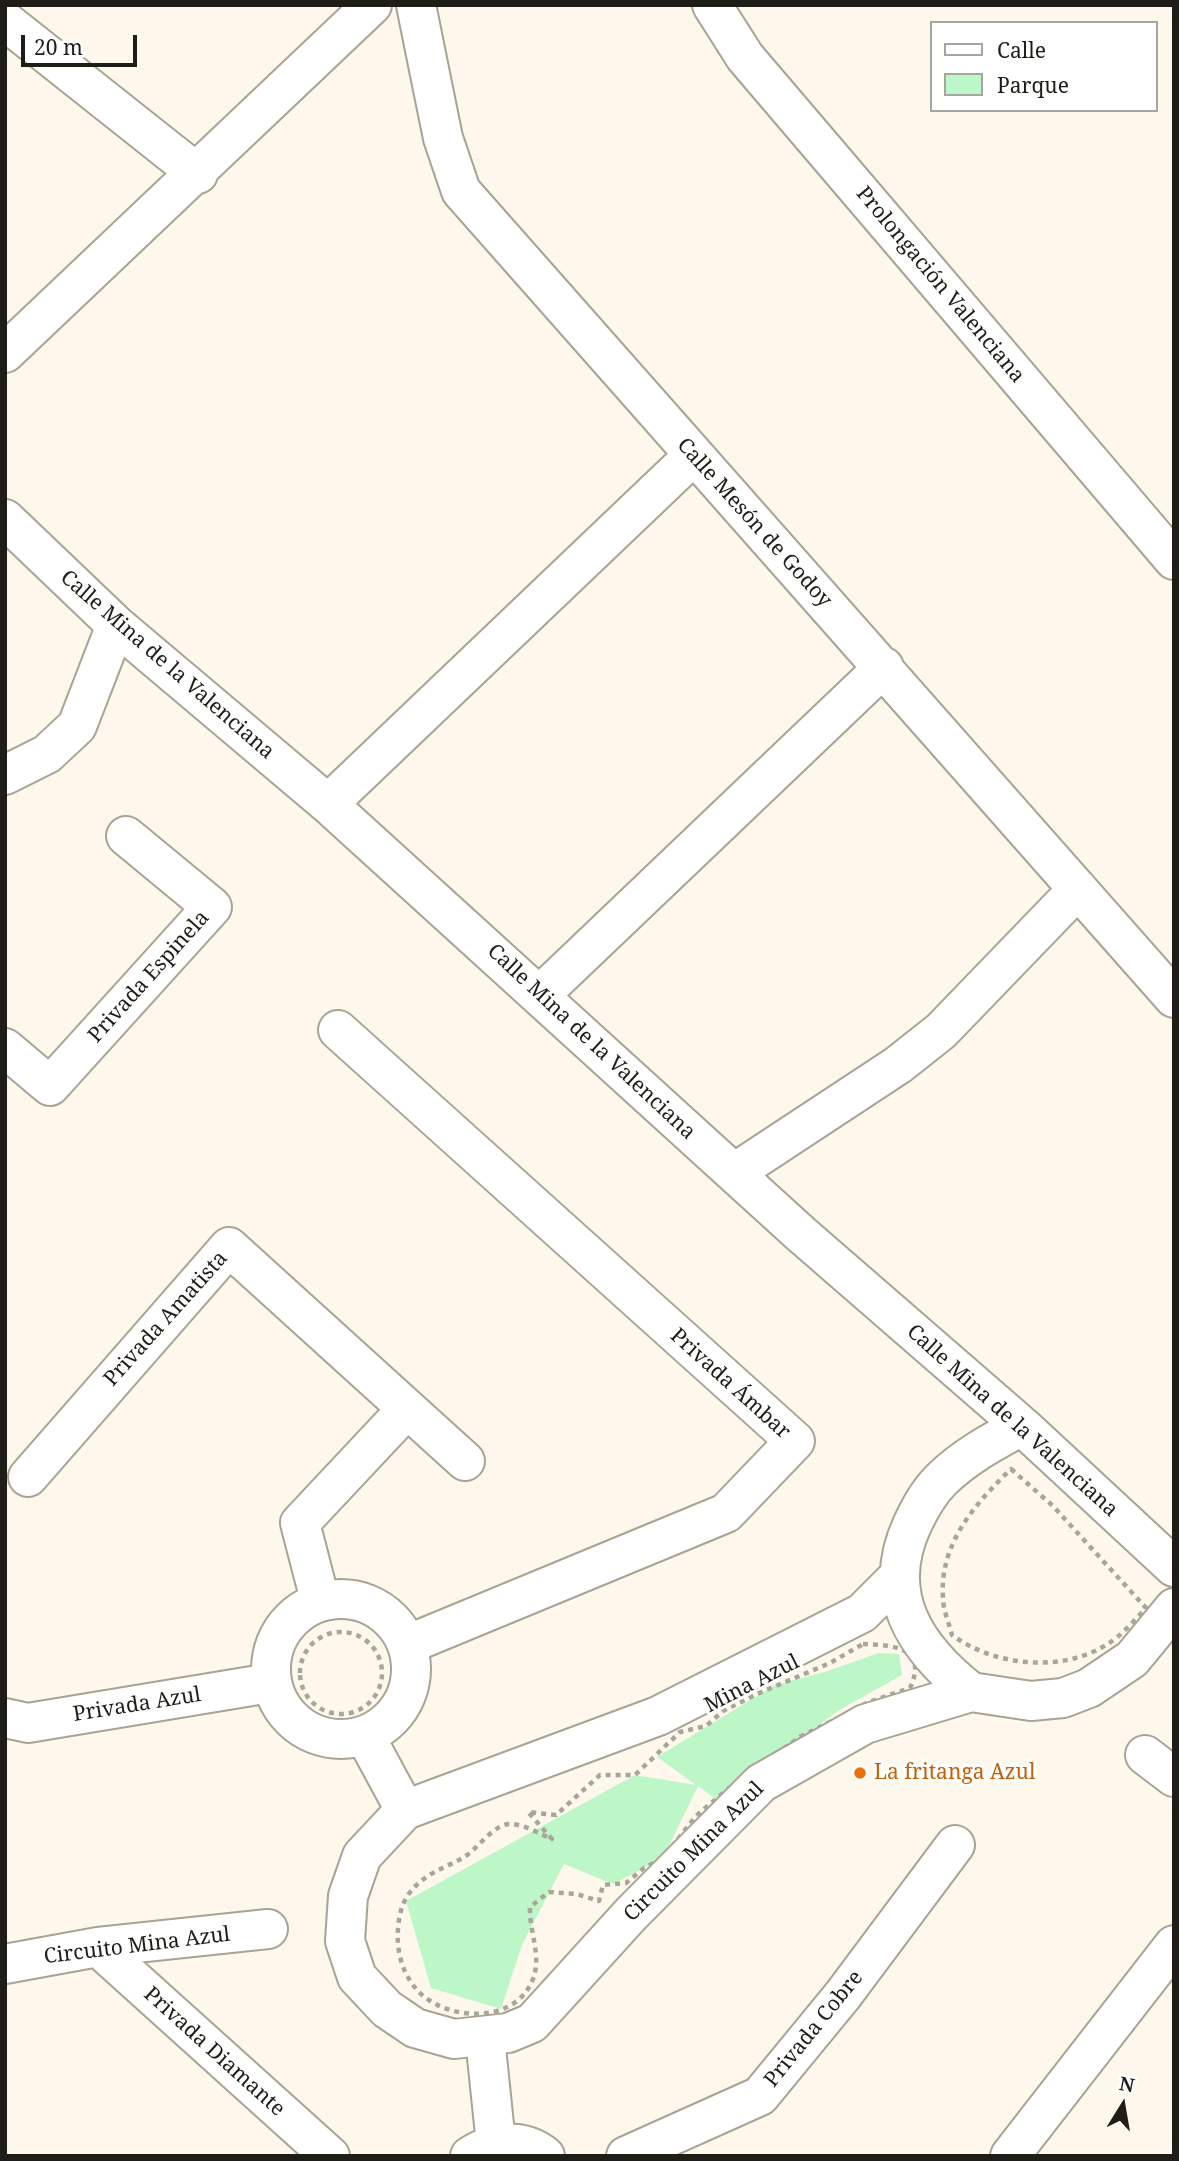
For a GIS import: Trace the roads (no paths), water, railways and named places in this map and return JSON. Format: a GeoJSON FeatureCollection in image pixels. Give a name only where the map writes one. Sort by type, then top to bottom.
{"type":"FeatureCollection","features":[{"type":"Feature","properties":{"kind":"street"},"geometry":{"type":"LineString","coordinates":[[5,12],[13,5]]}},
{"type":"Feature","properties":{"kind":"street"},"geometry":{"type":"LineString","coordinates":[[5,353],[198,174],[372,5]]}},
{"type":"Feature","properties":{"kind":"street","name":"Calle Mesón de Godoy"},"geometry":{"type":"LineString","coordinates":[[416,5],[443,138],[461,191],[1174,998]]}},
{"type":"Feature","properties":{"kind":"street","name":"Prolongación Valenciana"},"geometry":{"type":"LineString","coordinates":[[712,5],[745,57],[1174,560]]}},
{"type":"Feature","properties":{"kind":"street"},"geometry":{"type":"LineString","coordinates":[[5,21],[198,174]]}},
{"type":"Feature","properties":{"kind":"street"},"geometry":{"type":"LineString","coordinates":[[328,804],[693,456]]}},
{"type":"Feature","properties":{"kind":"street","name":"Calle Mina de la Valenciana"},"geometry":{"type":"LineString","coordinates":[[6,521],[116,625],[328,804],[734,1173],[1022,1426],[1174,1567]]}},
{"type":"Feature","properties":{"kind":"street"},"geometry":{"type":"LineString","coordinates":[[5,775],[47,754],[77,726],[116,625]]}},
{"type":"Feature","properties":{"kind":"street"},"geometry":{"type":"LineString","coordinates":[[540,995],[884,667]]}},
{"type":"Feature","properties":{"kind":"street","name":"Privada Espinela"},"geometry":{"type":"LineString","coordinates":[[5,1048],[50,1086],[212,907],[125,836]]}},
{"type":"Feature","properties":{"kind":"street"},"geometry":{"type":"LineString","coordinates":[[734,1173],[898,1065],[941,1031],[1078,889]]}},
{"type":"Feature","properties":{"kind":"street","name":"Privada Ámbar"},"geometry":{"type":"LineString","coordinates":[[338,1030],[795,1441],[726,1513],[409,1644]]}},
{"type":"Feature","properties":{"kind":"street","name":"Privada Amatista"},"geometry":{"type":"LineString","coordinates":[[28,1477],[229,1247],[465,1461]]}},
{"type":"Feature","properties":{"kind":"street"},"geometry":{"type":"LineString","coordinates":[[320,1600],[300,1523],[406,1410]]}},
{"type":"Feature","properties":{"kind":"street"},"geometry":{"type":"LineString","coordinates":[[971,1692],[948,1675],[910,1625],[902,1604],[899,1576],[906,1538],[922,1503],[942,1479],[980,1449],[1022,1426]]}},
{"type":"Feature","properties":{"kind":"street","name":"Circuito Mina Azul"},"geometry":{"type":"LineString","coordinates":[[899,1576],[862,1613],[658,1716],[405,1810],[362,1856],[348,1896],[345,1941],[357,1977],[387,2009],[415,2028],[454,2039],[485,2038],[532,2022],[631,1914],[761,1783],[865,1724],[971,1692],[1031,1701],[1063,1698],[1090,1688],[1132,1659],[1160,1608]]}},
{"type":"Feature","properties":{"kind":"street"},"geometry":{"type":"LineString","coordinates":[[320,1600],[373,1604],[409,1644],[412,1682],[396,1716],[365,1736],[324,1738],[289,1718],[270,1683],[271,1648],[289,1618],[320,1600]]}},
{"type":"Feature","properties":{"kind":"street","name":"Privada Azul"},"geometry":{"type":"LineString","coordinates":[[5,1718],[28,1723],[270,1683]]}},
{"type":"Feature","properties":{"kind":"street"},"geometry":{"type":"LineString","coordinates":[[365,1736],[405,1810]]}},
{"type":"Feature","properties":{"kind":"street","name":"Privada Cobre"},"geometry":{"type":"LineString","coordinates":[[626,2156],[760,2096],[843,1995],[955,1844]]}},
{"type":"Feature","properties":{"kind":"street","name":"Circuito Mina Azul"},"geometry":{"type":"LineString","coordinates":[[5,1964],[98,1947],[268,1929]]}},
{"type":"Feature","properties":{"kind":"street"},"geometry":{"type":"LineString","coordinates":[[1010,2156],[1174,1945]]}},
{"type":"Feature","properties":{"kind":"street","name":"Privada Diamante"},"geometry":{"type":"LineString","coordinates":[[98,1947],[330,2156]]}},
{"type":"Feature","properties":{"kind":"street"},"geometry":{"type":"LineString","coordinates":[[485,2038],[483,2150],[517,2144],[545,2156]]}},
{"type":"Feature","properties":{"kind":"place","name":"La fritanga Azul"},"geometry":{"type":"Point","coordinates":[860,1773]}}]}
